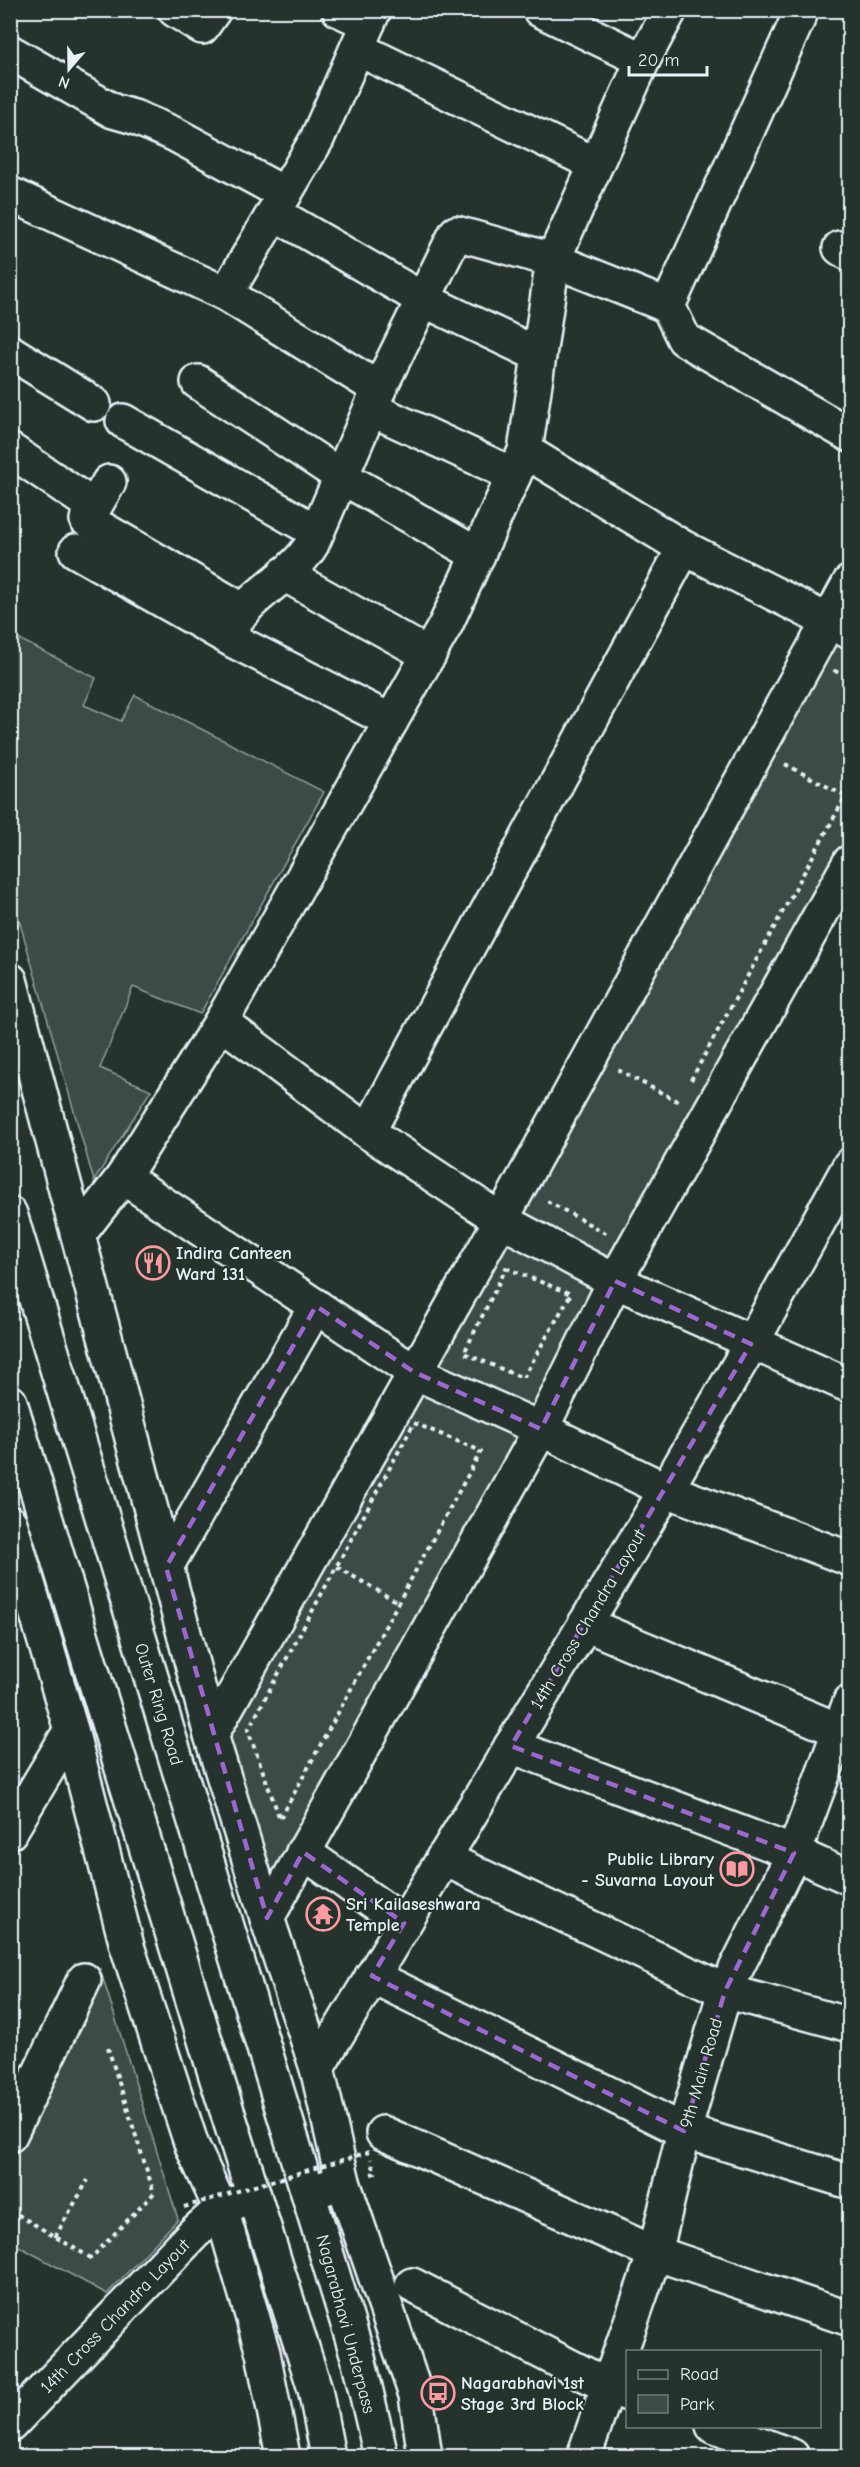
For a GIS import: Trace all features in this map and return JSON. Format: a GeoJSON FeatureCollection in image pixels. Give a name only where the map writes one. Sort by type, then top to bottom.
{"type":"FeatureCollection","features":[{"type":"Feature","properties":{"kind":"main road"},"geometry":{"type":"LineString","coordinates":[[175,10],[202,27],[213,10]]}},
{"type":"Feature","properties":{"kind":"main road"},"geometry":{"type":"LineString","coordinates":[[540,10],[643,60]]}},
{"type":"Feature","properties":{"kind":"main road"},"geometry":{"type":"LineString","coordinates":[[78,1234],[123,1177],[221,1022],[446,624],[520,463],[553,260],[643,60],[670,10]]}},
{"type":"Feature","properties":{"kind":"main road"},"geometry":{"type":"LineString","coordinates":[[668,306],[802,10]]}},
{"type":"Feature","properties":{"kind":"main road"},"geometry":{"type":"LineString","coordinates":[[226,294],[317,140],[360,23],[595,164]]}},
{"type":"Feature","properties":{"kind":"main road"},"geometry":{"type":"LineString","coordinates":[[10,52],[113,111],[174,134],[424,300],[539,355]]}},
{"type":"Feature","properties":{"kind":"main road"},"geometry":{"type":"LineString","coordinates":[[10,194],[226,294],[375,399],[520,463],[839,626]]}},
{"type":"Feature","properties":{"kind":"main road"},"geometry":{"type":"LineString","coordinates":[[391,722],[234,641],[236,623],[259,595],[306,554],[375,399],[456,232],[553,260],[668,306],[684,339],[849,435]]}},
{"type":"Feature","properties":{"kind":"main road"},"geometry":{"type":"LineString","coordinates":[[10,352],[94,404]]}},
{"type":"Feature","properties":{"kind":"main road"},"geometry":{"type":"LineString","coordinates":[[198,382],[342,477],[478,555]]}},
{"type":"Feature","properties":{"kind":"main road"},"geometry":{"type":"LineString","coordinates":[[123,421],[317,532]]}},
{"type":"Feature","properties":{"kind":"main road"},"geometry":{"type":"LineString","coordinates":[[10,450],[81,498]]}},
{"type":"Feature","properties":{"kind":"main road"},"geometry":{"type":"LineString","coordinates":[[109,482],[87,520],[236,623]]}},
{"type":"Feature","properties":{"kind":"main road"},"geometry":{"type":"LineString","coordinates":[[368,1132],[684,548]]}},
{"type":"Feature","properties":{"kind":"main road"},"geometry":{"type":"LineString","coordinates":[[76,551],[236,623]]}},
{"type":"Feature","properties":{"kind":"main road"},"geometry":{"type":"LineString","coordinates":[[284,574],[429,655]]}},
{"type":"Feature","properties":{"kind":"main road"},"geometry":{"type":"LineString","coordinates":[[211,1735],[414,1372],[839,626],[849,582]]}},
{"type":"Feature","properties":{"kind":"main road"},"geometry":{"type":"LineString","coordinates":[[267,1918],[541,1429],[615,1281],[849,862]]}},
{"type":"Feature","properties":{"kind":"main road"},"geometry":{"type":"LineString","coordinates":[[10,980],[211,1735],[316,2068],[344,2182],[416,2395],[425,2457]]}},
{"type":"Feature","properties":{"kind":"main road"},"geometry":{"type":"LineString","coordinates":[[221,1022],[368,1132],[501,1220],[615,1281],[751,1344],[849,1386]]}},
{"type":"Feature","properties":{"kind":"main road","name":"14th Cross Chandra Layout"},"geometry":{"type":"LineString","coordinates":[[316,2068],[666,1490],[751,1344],[849,1165]]}},
{"type":"Feature","properties":{"kind":"main road"},"geometry":{"type":"LineString","coordinates":[[123,1177],[414,1372],[541,1429],[666,1490],[849,1559]]}},
{"type":"Feature","properties":{"kind":"main road","name":"Outer Ring Road"},"geometry":{"type":"LineString","coordinates":[[10,1214],[309,2193]]}},
{"type":"Feature","properties":{"kind":"main road"},"geometry":{"type":"LineString","coordinates":[[166,1567],[316,1306]]}},
{"type":"Feature","properties":{"kind":"main road"},"geometry":{"type":"LineString","coordinates":[[10,1402],[315,2389],[328,2457]]}},
{"type":"Feature","properties":{"kind":"main road"},"geometry":{"type":"LineString","coordinates":[[13,1544],[71,1730],[127,1946],[192,2146],[221,2209],[263,2353],[283,2457]]}},
{"type":"Feature","properties":{"kind":"main road"},"geometry":{"type":"LineString","coordinates":[[585,1624],[846,1723]]}},
{"type":"Feature","properties":{"kind":"main road","name":"9th Main Road"},"geometry":{"type":"LineString","coordinates":[[630,2350],[684,2131],[725,1991],[794,1853],[846,1723]]}},
{"type":"Feature","properties":{"kind":"main road"},"geometry":{"type":"LineString","coordinates":[[12,1825],[71,1730]]}},
{"type":"Feature","properties":{"kind":"main road"},"geometry":{"type":"LineString","coordinates":[[511,1746],[794,1853],[849,1878]]}},
{"type":"Feature","properties":{"kind":"main road"},"geometry":{"type":"LineString","coordinates":[[303,1852],[404,1923]]}},
{"type":"Feature","properties":{"kind":"main road"},"geometry":{"type":"LineString","coordinates":[[443,1858],[725,1991],[849,2025]]}},
{"type":"Feature","properties":{"kind":"main road"},"geometry":{"type":"LineString","coordinates":[[372,1976],[684,2131],[849,2182]]}},
{"type":"Feature","properties":{"kind":"main road"},"geometry":{"type":"LineString","coordinates":[[10,2135],[84,1980]]}},
{"type":"Feature","properties":{"kind":"main road"},"geometry":{"type":"LineString","coordinates":[[376,2143],[655,2253],[849,2319]]}},
{"type":"Feature","properties":{"kind":"main road"},"geometry":{"type":"LineString","coordinates":[[309,2193],[344,2182]]}},
{"type":"Feature","properties":{"kind":"main road","name":"Nagarabhavi Underpass"},"geometry":{"type":"LineString","coordinates":[[309,2193],[358,2357],[381,2457]]}},
{"type":"Feature","properties":{"kind":"main road"},"geometry":{"type":"LineString","coordinates":[[221,2209],[254,2196]]}},
{"type":"Feature","properties":{"kind":"main road","name":"14th Cross Chandra Layout"},"geometry":{"type":"LineString","coordinates":[[10,2425],[194,2233],[221,2209]]}},
{"type":"Feature","properties":{"kind":"main road"},"geometry":{"type":"LineString","coordinates":[[412,2285],[619,2390]]}},
{"type":"Feature","properties":{"kind":"main road","name":"9th Main Road"},"geometry":{"type":"LineString","coordinates":[[584,2457],[619,2390],[626,2363]]}},
{"type":"Feature","properties":{"kind":"main road"},"geometry":{"type":"LineString","coordinates":[[716,2428],[792,2457]]}},
{"type":"Feature","properties":{"kind":"path"},"geometry":{"type":"LineString","coordinates":[[830,681],[835,671],[849,678]]}},
{"type":"Feature","properties":{"kind":"path"},"geometry":{"type":"LineString","coordinates":[[779,774],[790,753]]}},
{"type":"Feature","properties":{"kind":"path"},"geometry":{"type":"LineString","coordinates":[[785,764],[845,796]]}},
{"type":"Feature","properties":{"kind":"path"},"geometry":{"type":"LineString","coordinates":[[690,1082],[849,788]]}},
{"type":"Feature","properties":{"kind":"path"},"geometry":{"type":"LineString","coordinates":[[613,1080],[624,1059]]}},
{"type":"Feature","properties":{"kind":"path"},"geometry":{"type":"LineString","coordinates":[[618,1070],[679,1102]]}},
{"type":"Feature","properties":{"kind":"path"},"geometry":{"type":"LineString","coordinates":[[673,1113],[684,1092]]}},
{"type":"Feature","properties":{"kind":"path"},"geometry":{"type":"LineString","coordinates":[[552,1192],[546,1202],[607,1235],[612,1224]]}},
{"type":"Feature","properties":{"kind":"path"},"geometry":{"type":"LineString","coordinates":[[506,1268],[571,1294],[523,1378],[464,1353],[506,1268]]}},
{"type":"Feature","properties":{"kind":"path"},"geometry":{"type":"LineString","coordinates":[[414,1423],[481,1451],[399,1603],[280,1819],[248,1730],[414,1423]]}},
{"type":"Feature","properties":{"kind":"path"},"geometry":{"type":"LineString","coordinates":[[336,1567],[399,1603]]}},
{"type":"Feature","properties":{"kind":"path"},"geometry":{"type":"LineString","coordinates":[[10,2210],[91,2258],[154,2193],[108,2048]]}},
{"type":"Feature","properties":{"kind":"path"},"geometry":{"type":"LineString","coordinates":[[184,2207],[376,2143]]}},
{"type":"Feature","properties":{"kind":"path"},"geometry":{"type":"LineString","coordinates":[[55,2237],[88,2181]]}},
{"type":"Feature","properties":{"kind":"highlighted area"},"geometry":{"type":"Polygon","coordinates":[[[615,1281],[751,1344],[511,1746],[794,1853],[725,1991],[684,2131],[372,1976],[404,1923],[303,1852],[267,1918],[166,1567],[316,1306],[414,1372],[541,1429],[615,1281]]]}},
{"type":"Feature","properties":{"kind":"green space"},"geometry":{"type":"Polygon","coordinates":[[[849,582],[849,862],[267,1918],[211,1735],[849,582]]]}},
{"type":"Feature","properties":{"kind":"green space"},"geometry":{"type":"Polygon","coordinates":[[[11,635],[96,678],[84,705],[121,721],[135,695],[324,792],[200,1014],[133,987],[100,1068],[151,1090],[94,1181],[11,892],[11,635]]]}},
{"type":"Feature","properties":{"kind":"green space"},"geometry":{"type":"Polygon","coordinates":[[[100,1969],[178,2219],[107,2294],[11,2242],[10,2153],[100,1969]]]}},
{"type":"Feature","properties":{"kind":"place","name":"Indira Canteen Ward 131"},"geometry":{"type":"Point","coordinates":[153,1263]}},
{"type":"Feature","properties":{"kind":"place","name":"Public Library - Suvarna Layout"},"geometry":{"type":"Point","coordinates":[737,1869]}},
{"type":"Feature","properties":{"kind":"place","name":"Sri Kailaseshwara Temple"},"geometry":{"type":"Point","coordinates":[323,1914]}},
{"type":"Feature","properties":{"kind":"place","name":"Nagarabhavi 1st Stage 3rd Block"},"geometry":{"type":"Point","coordinates":[438,2393]}}]}
